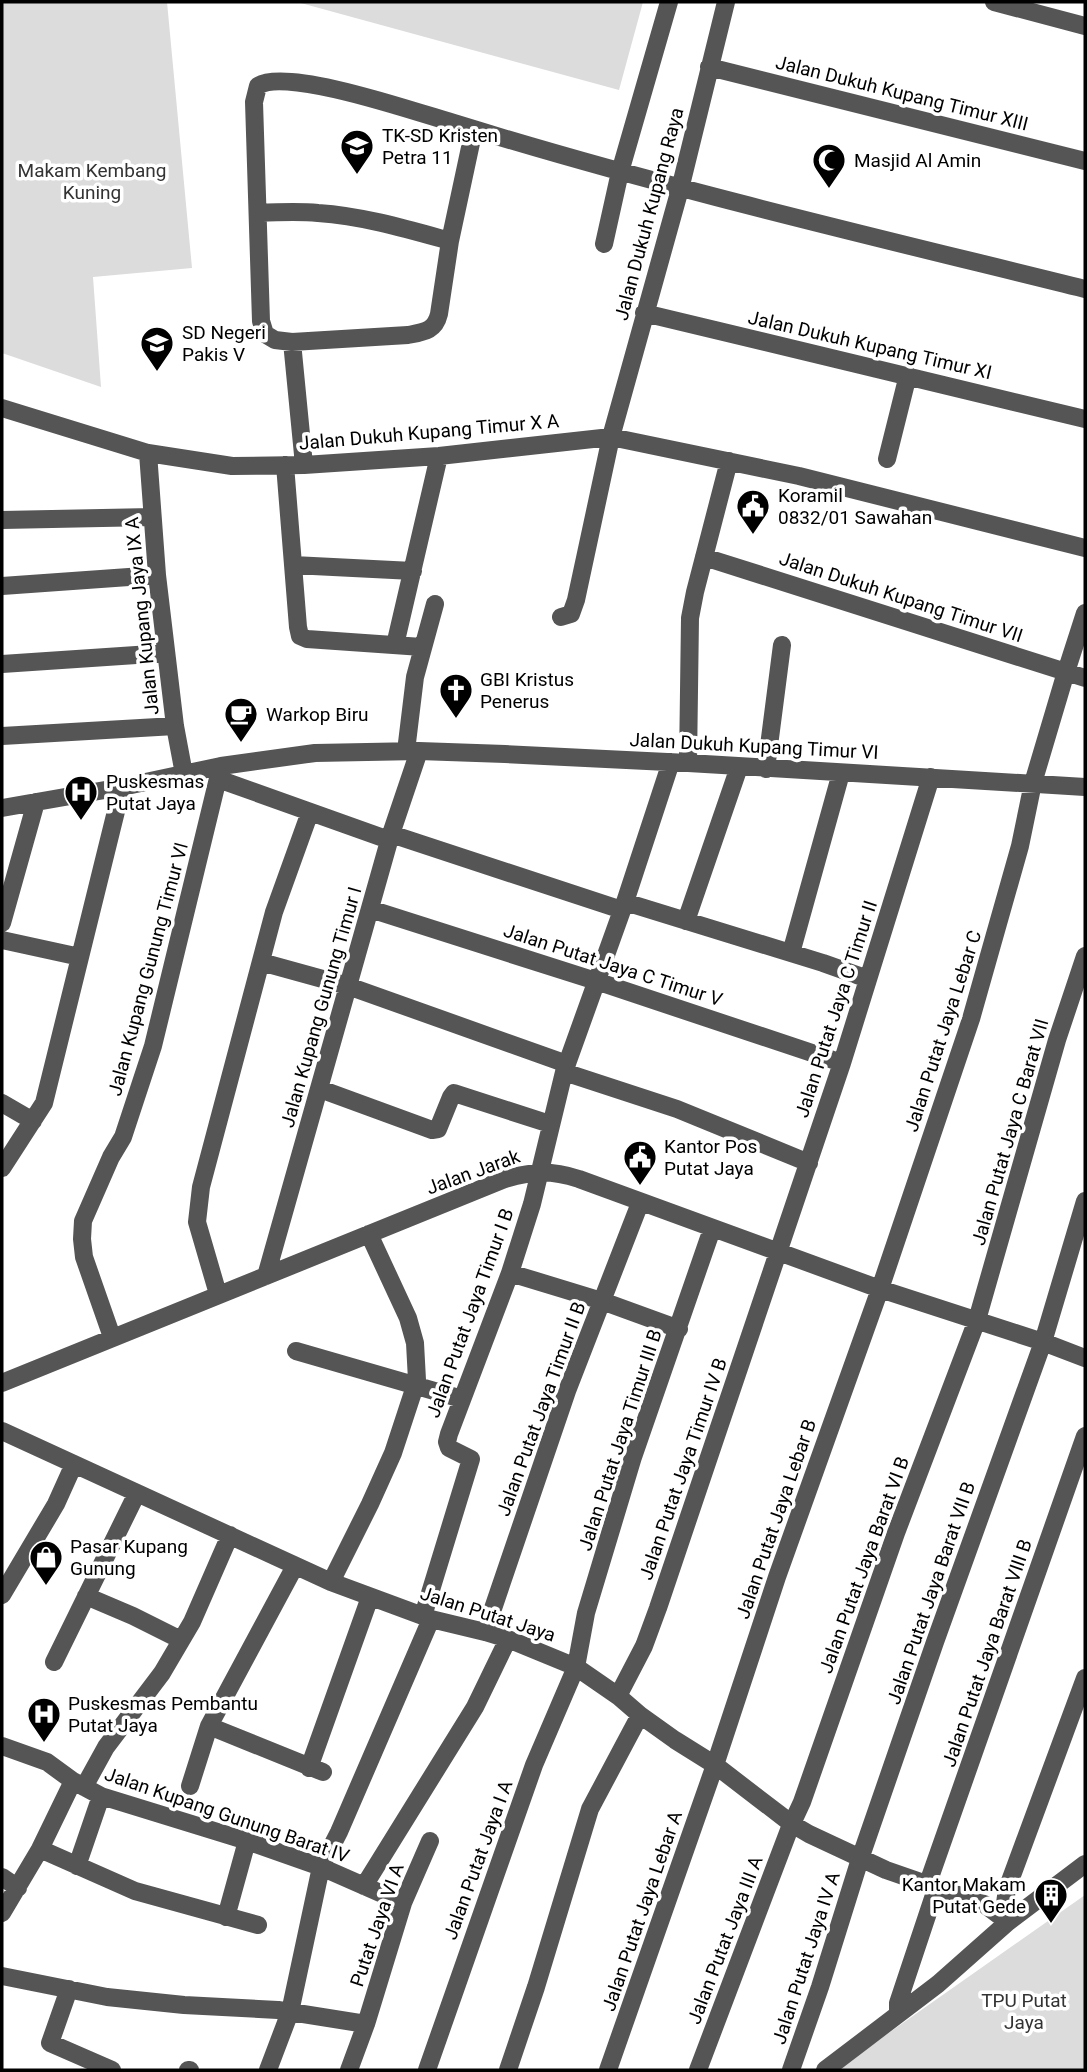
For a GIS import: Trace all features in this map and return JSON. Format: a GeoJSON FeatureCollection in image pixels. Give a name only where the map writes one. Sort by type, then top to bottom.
{"type":"FeatureCollection","features":[{"type":"Feature","properties":{"kind":"street","name":"Jalan Dukuh Kupang Raya"},"geometry":{"type":"LineString","coordinates":[[604,244],[620,172],[669,2]]}},
{"type":"Feature","properties":{"kind":"street","name":"Jalan Dukuh Kupang Raya"},"geometry":{"type":"LineString","coordinates":[[561,617],[570,614],[576,600],[611,438],[680,189],[726,2]]}},
{"type":"Feature","properties":{"kind":"street"},"geometry":{"type":"LineString","coordinates":[[996,2],[1085,26]]}},
{"type":"Feature","properties":{"kind":"street","name":"Jalan Dukuh Kupang Timur XIII"},"geometry":{"type":"LineString","coordinates":[[709,67],[1085,161]]}},
{"type":"Feature","properties":{"kind":"street"},"geometry":{"type":"LineString","coordinates":[[474,129],[450,241],[437,321],[431,329],[408,335],[292,342],[269,338],[262,329],[254,102],[256,89],[263,82],[291,82],[363,96],[680,189],[1085,289]]}},
{"type":"Feature","properties":{"kind":"street"},"geometry":{"type":"LineString","coordinates":[[258,213],[317,212],[353,217],[386,223],[450,241]]}},
{"type":"Feature","properties":{"kind":"street","name":"Jalan Dukuh Kupang Timur XI"},"geometry":{"type":"LineString","coordinates":[[645,313],[1085,419]]}},
{"type":"Feature","properties":{"kind":"street"},"geometry":{"type":"LineString","coordinates":[[292,342],[304,465]]}},
{"type":"Feature","properties":{"kind":"street"},"geometry":{"type":"LineString","coordinates":[[887,459],[908,375]]}},
{"type":"Feature","properties":{"kind":"street","name":"Jalan Dukuh Kupang Timur X A"},"geometry":{"type":"LineString","coordinates":[[2,408],[148,453],[202,462],[251,466],[439,456],[611,438],[813,479],[1085,548]]}},
{"type":"Feature","properties":{"kind":"street","name":"Jalan Kupang Jaya IX A"},"geometry":{"type":"LineString","coordinates":[[148,453],[166,653],[184,774]]}},
{"type":"Feature","properties":{"kind":"street"},"geometry":{"type":"LineString","coordinates":[[395,645],[439,456]]}},
{"type":"Feature","properties":{"kind":"street","name":"Jalan Putat Jaya Timur I B"},"geometry":{"type":"LineString","coordinates":[[427,1617],[471,1459],[451,1449],[447,1443],[449,1434],[510,1273],[532,1204],[565,1068],[680,762],[690,618],[729,461]]}},
{"type":"Feature","properties":{"kind":"street"},"geometry":{"type":"LineString","coordinates":[[285,465],[300,636],[307,639],[422,647]]}},
{"type":"Feature","properties":{"kind":"street"},"geometry":{"type":"LineString","coordinates":[[2,520],[152,517]]}},
{"type":"Feature","properties":{"kind":"street","name":"Jalan Dukuh Kupang Timur VII"},"geometry":{"type":"LineString","coordinates":[[704,557],[1085,678]]}},
{"type":"Feature","properties":{"kind":"street"},"geometry":{"type":"LineString","coordinates":[[293,565],[413,571]]}},
{"type":"Feature","properties":{"kind":"street"},"geometry":{"type":"LineString","coordinates":[[2,586],[158,575]]}},
{"type":"Feature","properties":{"kind":"street","name":"Jalan Kupang Gunung Timur I"},"geometry":{"type":"LineString","coordinates":[[266,1276],[413,751],[415,677],[435,604]]}},
{"type":"Feature","properties":{"kind":"street","name":"Jalan Putat Jaya Lebar C"},"geometry":{"type":"LineString","coordinates":[[880,1289],[971,1019],[1020,846],[1033,783],[1085,612]]}},
{"type":"Feature","properties":{"kind":"street"},"geometry":{"type":"LineString","coordinates":[[766,769],[782,645]]}},
{"type":"Feature","properties":{"kind":"street"},"geometry":{"type":"LineString","coordinates":[[2,664],[166,653]]}},
{"type":"Feature","properties":{"kind":"street"},"geometry":{"type":"LineString","coordinates":[[2,736],[175,726]]}},
{"type":"Feature","properties":{"kind":"street","name":"Jalan Dukuh Kupang Timur VI"},"geometry":{"type":"LineString","coordinates":[[2,808],[184,774],[220,773],[315,753],[413,751],[680,762],[1085,787]]}},
{"type":"Feature","properties":{"kind":"street"},"geometry":{"type":"LineString","coordinates":[[686,921],[739,767]]}},
{"type":"Feature","properties":{"kind":"street"},"geometry":{"type":"LineString","coordinates":[[220,773],[310,811],[390,837],[624,906],[686,921],[868,979]]}},
{"type":"Feature","properties":{"kind":"street","name":"Jalan Kupang Gunung Timur VI"},"geometry":{"type":"LineString","coordinates":[[112,1337],[84,1257],[83,1221],[111,1157],[123,1137],[153,1046],[220,773]]}},
{"type":"Feature","properties":{"kind":"street"},"geometry":{"type":"LineString","coordinates":[[791,953],[841,773]]}},
{"type":"Feature","properties":{"kind":"street","name":"Jalan Putat Jaya C Timur II"},"geometry":{"type":"LineString","coordinates":[[778,1253],[842,1063],[931,777]]}},
{"type":"Feature","properties":{"kind":"street"},"geometry":{"type":"LineString","coordinates":[[2,1168],[44,1103],[122,787]]}},
{"type":"Feature","properties":{"kind":"street"},"geometry":{"type":"LineString","coordinates":[[2,923],[36,802]]}},
{"type":"Feature","properties":{"kind":"street"},"geometry":{"type":"LineString","coordinates":[[218,1294],[199,1233],[198,1202],[274,912],[310,811]]}},
{"type":"Feature","properties":{"kind":"street","name":"Jalan Putat Jaya C Timur V"},"geometry":{"type":"LineString","coordinates":[[370,909],[842,1063]]}},
{"type":"Feature","properties":{"kind":"street"},"geometry":{"type":"LineString","coordinates":[[2,940],[80,957]]}},
{"type":"Feature","properties":{"kind":"street","name":"Jalan Putat Jaya C Barat VII"},"geometry":{"type":"LineString","coordinates":[[977,1320],[1057,1040],[1085,956]]}},
{"type":"Feature","properties":{"kind":"street"},"geometry":{"type":"LineString","coordinates":[[261,962],[348,986],[677,1109],[808,1163]]}},
{"type":"Feature","properties":{"kind":"street"},"geometry":{"type":"LineString","coordinates":[[320,1089],[432,1130],[438,1129],[454,1093],[550,1124]]}},
{"type":"Feature","properties":{"kind":"street"},"geometry":{"type":"LineString","coordinates":[[2,1103],[33,1121]]}},
{"type":"Feature","properties":{"kind":"street","name":"Jalan Jarak"},"geometry":{"type":"LineString","coordinates":[[2,1383],[505,1179],[539,1172],[554,1172],[579,1179],[778,1253],[1085,1358]]}},
{"type":"Feature","properties":{"kind":"street","name":"Jalan Putat Jaya Barat VII B"},"geometry":{"type":"LineString","coordinates":[[860,1858],[1043,1342],[1085,1201]]}},
{"type":"Feature","properties":{"kind":"street","name":"Jalan Putat Jaya Timur II B"},"geometry":{"type":"LineString","coordinates":[[485,1632],[567,1391],[640,1203]]}},
{"type":"Feature","properties":{"kind":"street","name":"Jalan Putat Jaya Timur III B"},"geometry":{"type":"LineString","coordinates":[[576,1667],[586,1613],[626,1480],[712,1229]]}},
{"type":"Feature","properties":{"kind":"street"},"geometry":{"type":"LineString","coordinates":[[331,1582],[393,1453],[415,1385],[416,1358],[412,1331],[369,1234]]}},
{"type":"Feature","properties":{"kind":"street","name":"Jalan Putat Jaya Timur IV B"},"geometry":{"type":"LineString","coordinates":[[618,1696],[650,1629],[778,1253]]}},
{"type":"Feature","properties":{"kind":"street"},"geometry":{"type":"LineString","coordinates":[[510,1273],[602,1301],[678,1329]]}},
{"type":"Feature","properties":{"kind":"street","name":"Jalan Putat Jaya Lebar B"},"geometry":{"type":"LineString","coordinates":[[715,1765],[777,1577],[880,1289]]}},
{"type":"Feature","properties":{"kind":"street","name":"Jalan Putat Jaya Barat VI B"},"geometry":{"type":"LineString","coordinates":[[792,1824],[896,1533],[977,1320]]}},
{"type":"Feature","properties":{"kind":"street"},"geometry":{"type":"LineString","coordinates":[[296,1351],[462,1399]]}},
{"type":"Feature","properties":{"kind":"street","name":"Jalan Putat Jaya"},"geometry":{"type":"LineString","coordinates":[[2,1431],[331,1582],[427,1617],[508,1639],[576,1667],[675,1740],[715,1765],[792,1824],[887,1870],[984,1904],[1006,1920]]}},
{"type":"Feature","properties":{"kind":"street","name":"Jalan Putat Jaya Barat VIII B"},"geometry":{"type":"LineString","coordinates":[[898,2014],[898,2003],[933,1885],[1085,1436]]}},
{"type":"Feature","properties":{"kind":"street"},"geometry":{"type":"LineString","coordinates":[[2,1595],[55,1504],[74,1464]]}},
{"type":"Feature","properties":{"kind":"street"},"geometry":{"type":"LineString","coordinates":[[54,1662],[137,1493]]}},
{"type":"Feature","properties":{"kind":"street"},"geometry":{"type":"LineString","coordinates":[[2,1913],[78,1784],[162,1673],[192,1622],[211,1573],[230,1535]]}},
{"type":"Feature","properties":{"kind":"street"},"geometry":{"type":"LineString","coordinates":[[190,1786],[209,1726],[295,1566]]}},
{"type":"Feature","properties":{"kind":"street"},"geometry":{"type":"LineString","coordinates":[[86,1597],[181,1640]]}},
{"type":"Feature","properties":{"kind":"street"},"geometry":{"type":"LineString","coordinates":[[209,1726],[316,1770],[370,1597]]}},
{"type":"Feature","properties":{"kind":"street"},"geometry":{"type":"LineString","coordinates":[[268,2070],[290,2012],[321,1867],[339,1832],[427,1617]]}},
{"type":"Feature","properties":{"kind":"street"},"geometry":{"type":"LineString","coordinates":[[364,1886],[475,1707],[508,1639]]}},
{"type":"Feature","properties":{"kind":"street","name":"Jalan Putat Jaya I A"},"geometry":{"type":"LineString","coordinates":[[427,2070],[534,1765],[576,1667]]}},
{"type":"Feature","properties":{"kind":"street"},"geometry":{"type":"LineString","coordinates":[[1006,1920],[1007,1889],[1085,1678]]}},
{"type":"Feature","properties":{"kind":"street"},"geometry":{"type":"LineString","coordinates":[[508,2070],[590,1809],[640,1715]]}},
{"type":"Feature","properties":{"kind":"street","name":"Jalan Kupang Gunung Barat IV"},"geometry":{"type":"LineString","coordinates":[[2,1746],[47,1762],[101,1796],[321,1867],[403,1903]]}},
{"type":"Feature","properties":{"kind":"street","name":"Jalan Putat Jaya Lebar A"},"geometry":{"type":"LineString","coordinates":[[608,2070],[715,1765]]}},
{"type":"Feature","properties":{"kind":"street"},"geometry":{"type":"LineString","coordinates":[[77,1866],[101,1796]]}},
{"type":"Feature","properties":{"kind":"street","name":"Jalan Putat Jaya III A"},"geometry":{"type":"LineString","coordinates":[[698,2070],[792,1824]]}},
{"type":"Feature","properties":{"kind":"street"},"geometry":{"type":"LineString","coordinates":[[226,1917],[247,1841]]}},
{"type":"Feature","properties":{"kind":"street","name":"Putat Jaya VI A"},"geometry":{"type":"LineString","coordinates":[[349,2070],[403,1903],[429,1841]]}},
{"type":"Feature","properties":{"kind":"street"},"geometry":{"type":"LineString","coordinates":[[40,1849],[135,1891],[258,1925]]}},
{"type":"Feature","properties":{"kind":"street","name":"Jalan Putat Jaya IV A"},"geometry":{"type":"LineString","coordinates":[[791,2070],[860,1858]]}},
{"type":"Feature","properties":{"kind":"street"},"geometry":{"type":"LineString","coordinates":[[825,2070],[938,1984],[1006,1920],[1085,1864]]}},
{"type":"Feature","properties":{"kind":"street"},"geometry":{"type":"LineString","coordinates":[[2,1877],[18,1888]]}},
{"type":"Feature","properties":{"kind":"street"},"geometry":{"type":"LineString","coordinates":[[2,1976],[107,1997],[290,2012],[366,2024]]}},
{"type":"Feature","properties":{"kind":"street"},"geometry":{"type":"LineString","coordinates":[[69,1989],[50,2043],[112,2070]]}},
{"type":"Feature","properties":{"kind":"green space","name":"Makam Kembang Kuning"},"geometry":{"type":"Polygon","coordinates":[[[2,2],[167,2],[192,268],[93,277],[101,387],[2,353],[2,2]]]}},
{"type":"Feature","properties":{"kind":"green space"},"geometry":{"type":"Polygon","coordinates":[[[297,2],[643,2],[619,90],[297,2]]]}},
{"type":"Feature","properties":{"kind":"green space","name":"TPU Putat Jaya"},"geometry":{"type":"Polygon","coordinates":[[[1085,1895],[1085,2070],[836,2070],[1085,1895]]]}},
{"type":"Feature","properties":{"kind":"place","name":"TK-SD Kristen Petra 11"},"geometry":{"type":"Point","coordinates":[357,176]}},
{"type":"Feature","properties":{"kind":"place","name":"Masjid Al Amin"},"geometry":{"type":"Point","coordinates":[829,190]}},
{"type":"Feature","properties":{"kind":"place","name":"SD Negeri Pakis V"},"geometry":{"type":"Point","coordinates":[157,373]}},
{"type":"Feature","properties":{"kind":"place","name":"Koramil 0832/01 Sawahan"},"geometry":{"type":"Point","coordinates":[753,536]}},
{"type":"Feature","properties":{"kind":"place","name":"GBI Kristus Penerus"},"geometry":{"type":"Point","coordinates":[456,720]}},
{"type":"Feature","properties":{"kind":"place","name":"Warkop Biru"},"geometry":{"type":"Point","coordinates":[241,744]}},
{"type":"Feature","properties":{"kind":"place","name":"Puskesmas Putat Jaya"},"geometry":{"type":"Point","coordinates":[81,822]}},
{"type":"Feature","properties":{"kind":"place","name":"Kantor Pos Putat Jaya"},"geometry":{"type":"Point","coordinates":[640,1187]}},
{"type":"Feature","properties":{"kind":"place","name":"Pasar Kupang Gunung"},"geometry":{"type":"Point","coordinates":[46,1587]}},
{"type":"Feature","properties":{"kind":"place","name":"Puskesmas Pembantu Putat Jaya"},"geometry":{"type":"Point","coordinates":[44,1744]}},
{"type":"Feature","properties":{"kind":"place","name":"Kantor Makam Putat Gede"},"geometry":{"type":"Point","coordinates":[1051,1925]}}]}
